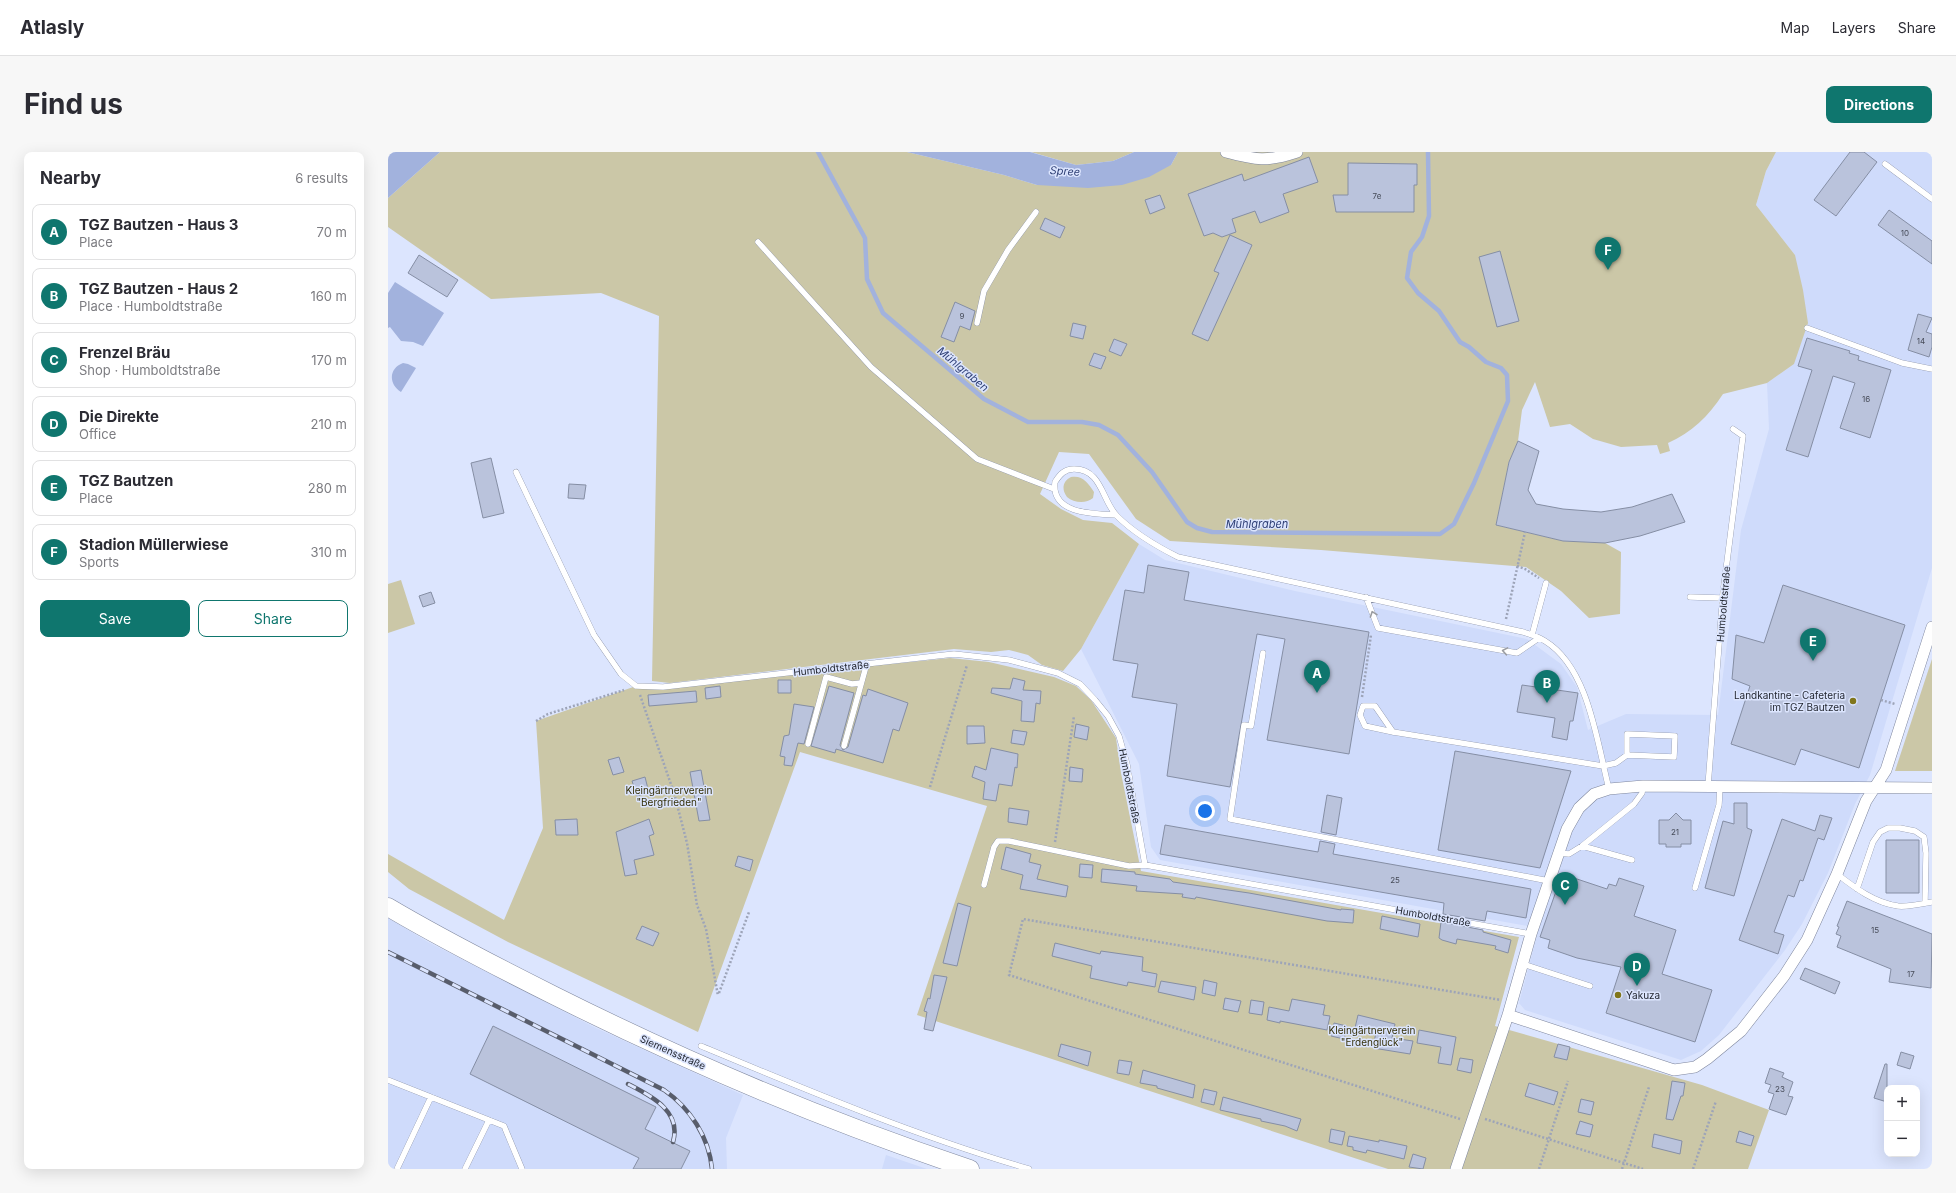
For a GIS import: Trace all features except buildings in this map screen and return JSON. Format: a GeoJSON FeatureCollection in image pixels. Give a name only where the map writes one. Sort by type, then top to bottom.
{"type":"FeatureCollection","features":[{"type":"Feature","properties":{"kind":"main road","name":"Siemensstraße"},"geometry":{"type":"LineString","coordinates":[[388,907],[482,960],[607,1022],[687,1059],[833,1120],[970,1169]]}},
{"type":"Feature","properties":{"kind":"street"},"geometry":{"type":"LineString","coordinates":[[1226,152],[1252,159],[1272,159],[1297,152]]}},
{"type":"Feature","properties":{"kind":"street"},"geometry":{"type":"LineString","coordinates":[[1508,1014],[1674,1070],[1695,1067],[1741,1031],[1784,976],[1807,940],[1837,874],[1866,801],[1886,770],[1932,627]]}},
{"type":"Feature","properties":{"kind":"street"},"geometry":{"type":"LineString","coordinates":[[1456,1169],[1512,1002],[1531,934],[1567,829],[1579,808],[1594,794],[1609,789],[1643,786],[1932,788]]}},
{"type":"Feature","properties":{"kind":"lane"},"geometry":{"type":"LineString","coordinates":[[1885,164],[1932,199]]}},
{"type":"Feature","properties":{"kind":"lane"},"geometry":{"type":"LineString","coordinates":[[976,323],[984,291],[1008,250],[1036,212]]}},
{"type":"Feature","properties":{"kind":"lane"},"geometry":{"type":"LineString","coordinates":[[758,242],[871,367],[976,459],[1054,489]]}},
{"type":"Feature","properties":{"kind":"lane"},"geometry":{"type":"LineString","coordinates":[[1807,328],[1902,363],[1932,369]]}},
{"type":"Feature","properties":{"kind":"lane","name":"Humboldtstraße"},"geometry":{"type":"LineString","coordinates":[[1708,786],[1722,598],[1743,436],[1733,429]]}},
{"type":"Feature","properties":{"kind":"lane"},"geometry":{"type":"LineString","coordinates":[[1116,515],[1090,513],[1069,508],[1060,503],[1054,489],[1054,482],[1064,471],[1080,469],[1090,474],[1097,480],[1116,515],[1154,545],[1178,557],[1504,627],[1532,635],[1545,641],[1562,656],[1574,671],[1581,684],[1609,789]]}},
{"type":"Feature","properties":{"kind":"lane"},"geometry":{"type":"LineString","coordinates":[[516,472],[594,634],[621,674],[636,686]]}},
{"type":"Feature","properties":{"kind":"lane"},"geometry":{"type":"LineString","coordinates":[[1532,635],[1546,583]]}},
{"type":"Feature","properties":{"kind":"lane"},"geometry":{"type":"LineString","coordinates":[[1366,597],[1378,628],[1517,653],[1539,638]]}},
{"type":"Feature","properties":{"kind":"lane"},"geometry":{"type":"LineString","coordinates":[[1690,597],[1722,598]]}},
{"type":"Feature","properties":{"kind":"lane"},"geometry":{"type":"LineString","coordinates":[[1263,653],[1251,726],[1244,725],[1230,819],[1549,881]]}},
{"type":"Feature","properties":{"kind":"lane","name":"Humboldtstraße"},"geometry":{"type":"LineString","coordinates":[[636,686],[663,687],[954,654],[1009,660],[1058,673],[1080,684],[1108,716],[1119,736],[1127,764],[1145,865],[1531,934]]}},
{"type":"Feature","properties":{"kind":"lane"},"geometry":{"type":"LineString","coordinates":[[844,746],[861,683],[865,676],[868,664]]}},
{"type":"Feature","properties":{"kind":"lane"},"geometry":{"type":"LineString","coordinates":[[808,744],[826,677],[852,684],[861,683]]}},
{"type":"Feature","properties":{"kind":"lane"},"geometry":{"type":"LineString","coordinates":[[1393,732],[1375,706],[1363,706],[1360,715],[1365,726],[1393,732],[1603,766],[1616,763],[1627,755],[1674,757],[1675,736],[1627,734],[1627,755]]}},
{"type":"Feature","properties":{"kind":"lane"},"geometry":{"type":"LineString","coordinates":[[1559,853],[1569,854],[1582,846],[1634,804],[1642,793],[1643,786]]}},
{"type":"Feature","properties":{"kind":"lane"},"geometry":{"type":"LineString","coordinates":[[1695,888],[1719,806],[1720,786]]}},
{"type":"Feature","properties":{"kind":"lane"},"geometry":{"type":"LineString","coordinates":[[1857,889],[1873,842],[1880,832],[1888,828],[1915,830],[1924,837],[1926,853],[1925,904]]}},
{"type":"Feature","properties":{"kind":"lane"},"geometry":{"type":"LineString","coordinates":[[984,885],[994,848],[998,841],[1009,841],[1129,866],[1145,865]]}},
{"type":"Feature","properties":{"kind":"lane"},"geometry":{"type":"LineString","coordinates":[[1582,846],[1632,860]]}},
{"type":"Feature","properties":{"kind":"lane"},"geometry":{"type":"LineString","coordinates":[[1837,874],[1857,889],[1884,903],[1899,906],[1932,902]]}},
{"type":"Feature","properties":{"kind":"lane"},"geometry":{"type":"LineString","coordinates":[[1523,964],[1590,986]]}},
{"type":"Feature","properties":{"kind":"lane"},"geometry":{"type":"LineString","coordinates":[[701,1046],[853,1109],[966,1151],[1029,1169]]}},
{"type":"Feature","properties":{"kind":"lane"},"geometry":{"type":"LineString","coordinates":[[388,1080],[504,1126],[522,1169]]}},
{"type":"Feature","properties":{"kind":"lane"},"geometry":{"type":"LineString","coordinates":[[397,1169],[431,1097]]}},
{"type":"Feature","properties":{"kind":"lane"},"geometry":{"type":"LineString","coordinates":[[465,1169],[489,1120]]}},
{"type":"Feature","properties":{"kind":"path"},"geometry":{"type":"LineString","coordinates":[[1504,627],[1525,532]]}},
{"type":"Feature","properties":{"kind":"path"},"geometry":{"type":"LineString","coordinates":[[1517,566],[1525,569],[1546,583]]}},
{"type":"Feature","properties":{"kind":"path"},"geometry":{"type":"LineString","coordinates":[[1363,706],[1361,695],[1372,630]]}},
{"type":"Feature","properties":{"kind":"path"},"geometry":{"type":"LineString","coordinates":[[930,787],[970,655]]}},
{"type":"Feature","properties":{"kind":"path"},"geometry":{"type":"LineString","coordinates":[[536,721],[548,714],[636,686],[674,793],[687,843],[697,905],[706,929],[718,996],[749,912]]}},
{"type":"Feature","properties":{"kind":"path"},"geometry":{"type":"LineString","coordinates":[[1054,850],[1074,716]]}},
{"type":"Feature","properties":{"kind":"path"},"geometry":{"type":"LineString","coordinates":[[1512,1002],[1024,919],[1009,975],[1473,1120],[1548,1139],[1643,1169]]}},
{"type":"Feature","properties":{"kind":"path"},"geometry":{"type":"LineString","coordinates":[[1538,1169],[1568,1081]]}},
{"type":"Feature","properties":{"kind":"path"},"geometry":{"type":"LineString","coordinates":[[1622,1169],[1649,1087]]}},
{"type":"Feature","properties":{"kind":"path"},"geometry":{"type":"LineString","coordinates":[[1693,1169],[1716,1101]]}},
{"type":"Feature","properties":{"kind":"shaded area"},"geometry":{"type":"Polygon","coordinates":[[[1776,152],[1932,152],[1932,568],[1870,775],[1855,804],[1828,873],[1802,924],[1785,950],[1719,1035],[1701,1051],[1681,1060],[1525,1010],[1519,1003],[1539,928],[1160,860],[1151,847],[1139,764],[1081,649],[1139,544],[1165,560],[1295,591],[1527,639],[1561,664],[1577,687],[1588,730],[1626,714],[1718,715],[1741,530],[1769,429],[1767,383],[1794,364],[1795,255],[1756,205],[1766,171],[1776,152]]]}},
{"type":"Feature","properties":{"kind":"shaded area"},"geometry":{"type":"Polygon","coordinates":[[[388,918],[428,942],[596,1028],[743,1095],[726,1138],[727,1169],[388,1169],[388,918]]]}},
{"type":"Feature","properties":{"kind":"shaded area"},"geometry":{"type":"Polygon","coordinates":[[[886,1155],[927,1169],[882,1169],[886,1155]]]}},
{"type":"Feature","properties":{"kind":"green space"},"geometry":{"type":"Polygon","coordinates":[[[440,152],[907,152],[1004,175],[1037,185],[1171,165],[1178,152],[1776,152],[1766,171],[1756,205],[1795,255],[1803,290],[1808,323],[1794,364],[1767,383],[1723,394],[1699,423],[1685,434],[1668,443],[1670,451],[1660,454],[1657,445],[1621,447],[1593,439],[1570,424],[1550,427],[1535,382],[1522,410],[1518,441],[1509,462],[1496,525],[1563,541],[1605,543],[1621,552],[1620,614],[1589,618],[1561,591],[1526,567],[1321,550],[1170,541],[1136,519],[1089,454],[1059,452],[1040,494],[1061,509],[1083,520],[1112,523],[1139,544],[1081,649],[1063,671],[1042,665],[1028,655],[1009,650],[991,652],[954,649],[670,683],[652,681],[659,316],[601,293],[491,299],[388,227],[388,198],[440,152]]]}},
{"type":"Feature","properties":{"kind":"green space"},"geometry":{"type":"Polygon","coordinates":[[[1031,152],[1134,152],[1113,161],[1076,165],[1031,152]]]}},
{"type":"Feature","properties":{"kind":"green space"},"geometry":{"type":"Polygon","coordinates":[[[1071,477],[1079,477],[1085,480],[1094,492],[1093,498],[1080,502],[1073,501],[1067,497],[1064,491],[1064,486],[1066,481],[1071,477]]]}},
{"type":"Feature","properties":{"kind":"green space"},"geometry":{"type":"Polygon","coordinates":[[[401,580],[415,624],[388,633],[388,584],[401,580]]]}},
{"type":"Feature","properties":{"kind":"green space","name":"Kleingärtnerverein \"Erdenglück\""},"geometry":{"type":"Polygon","coordinates":[[[950,658],[989,662],[1054,677],[1076,686],[1091,700],[1116,738],[1121,773],[1141,871],[1519,937],[1495,1026],[1702,1085],[1769,1110],[1748,1169],[1388,1169],[917,1015],[987,806],[800,752],[698,1032],[508,942],[409,889],[388,872],[388,854],[504,920],[543,828],[536,721],[636,686],[663,687],[950,658]]]}},
{"type":"Feature","properties":{"kind":"green space"},"geometry":{"type":"Polygon","coordinates":[[[1932,659],[1932,771],[1895,771],[1932,659]]]}},
{"type":"Feature","properties":{"kind":"water"},"geometry":{"type":"Polygon","coordinates":[[[388,152],[440,152],[388,198],[388,152]]]}},
{"type":"Feature","properties":{"kind":"water","name":"Spree"},"geometry":{"type":"Polygon","coordinates":[[[907,152],[1030,152],[1076,165],[1113,161],[1134,152],[1178,152],[1171,165],[1149,177],[1122,185],[1088,188],[1037,185],[1004,175],[907,152]]]}},
{"type":"Feature","properties":{"kind":"water"},"geometry":{"type":"Polygon","coordinates":[[[395,282],[444,313],[423,346],[413,342],[401,341],[390,327],[388,328],[388,293],[395,282]]]}},
{"type":"Feature","properties":{"kind":"water"},"geometry":{"type":"Polygon","coordinates":[[[403,363],[416,368],[401,392],[394,385],[392,376],[398,365],[403,363]]]}},
{"type":"Feature","properties":{"kind":"waterway","name":"Mühlgraben"},"geometry":{"type":"LineString","coordinates":[[818,152],[865,238],[867,279],[883,313],[984,399],[1028,422],[1082,422],[1099,425],[1118,435],[1152,472],[1187,522],[1197,528],[1212,532],[1440,534],[1454,524],[1474,483],[1508,401],[1507,375],[1501,368],[1486,362],[1469,347],[1460,342],[1439,311],[1418,293],[1407,278],[1411,252],[1422,237],[1429,216],[1428,152]]}},
{"type":"Feature","properties":{"kind":"railway"},"geometry":{"type":"LineString","coordinates":[[388,952],[664,1090],[682,1105],[697,1124],[707,1146],[712,1169]]}},
{"type":"Feature","properties":{"kind":"railway"},"geometry":{"type":"LineString","coordinates":[[628,1084],[655,1099],[669,1113],[675,1131],[673,1142]]}},
{"type":"Feature","properties":{"kind":"place","name":"Stadion Müllerwiese"},"geometry":{"type":"Point","coordinates":[1608,270]}},
{"type":"Feature","properties":{"kind":"place","name":"TGZ Bautzen"},"geometry":{"type":"Point","coordinates":[1813,661]}},
{"type":"Feature","properties":{"kind":"place","name":"TGZ Bautzen - Haus 3"},"geometry":{"type":"Point","coordinates":[1317,693]}},
{"type":"Feature","properties":{"kind":"place","name":"Landkantine - Cafeteria im TGZ Bautzen"},"geometry":{"type":"Point","coordinates":[1853,701]}},
{"type":"Feature","properties":{"kind":"place","name":"TGZ Bautzen - Haus 2"},"geometry":{"type":"Point","coordinates":[1547,703]}},
{"type":"Feature","properties":{"kind":"place","name":"Frenzel Bräu"},"geometry":{"type":"Point","coordinates":[1565,905]}},
{"type":"Feature","properties":{"kind":"place","name":"Die Direkte"},"geometry":{"type":"Point","coordinates":[1637,986]}},
{"type":"Feature","properties":{"kind":"place","name":"Yakuza"},"geometry":{"type":"Point","coordinates":[1618,995]}},
{"type":"Feature","properties":{"kind":"park label","name":"Kleingärtnerverein \"Bergfrieden\""},"geometry":{"type":"Point","coordinates":[669,796]}}]}
